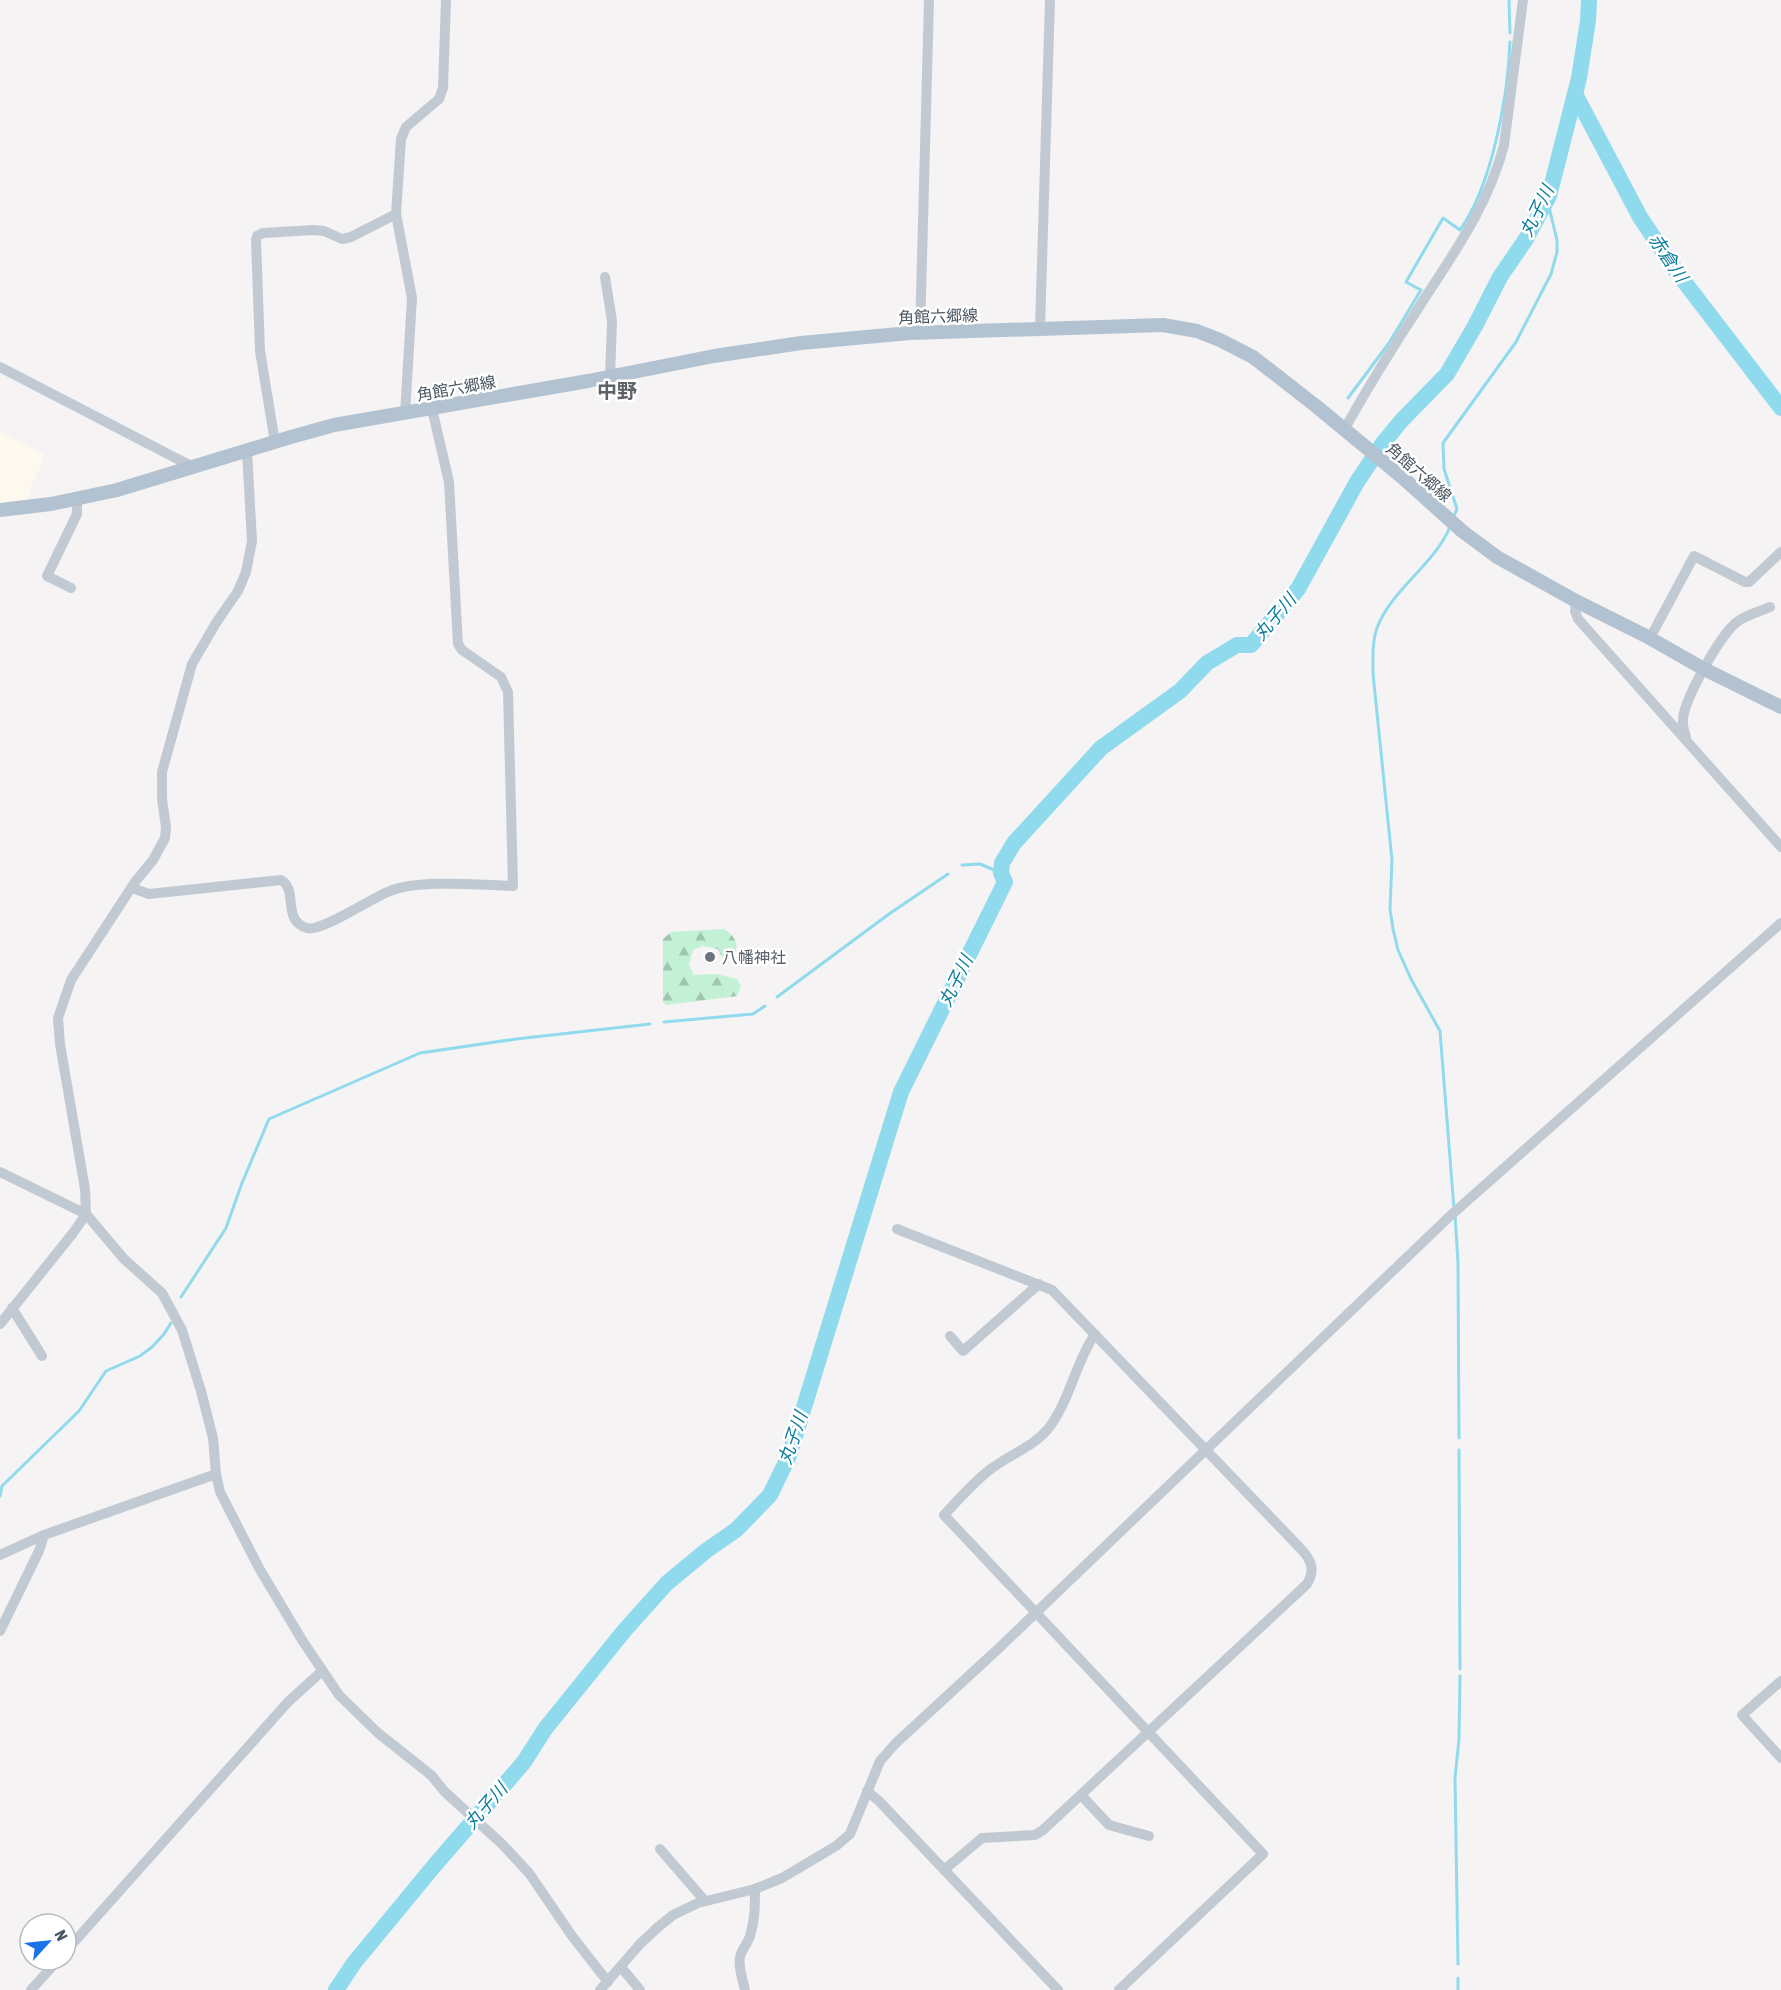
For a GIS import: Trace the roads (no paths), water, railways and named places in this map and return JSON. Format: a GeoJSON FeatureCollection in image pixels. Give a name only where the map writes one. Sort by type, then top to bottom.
{"type":"FeatureCollection","features":[{"type":"Feature","properties":{"kind":"main road","name":"角館六郷線"},"geometry":{"type":"LineString","coordinates":[[0,510],[77,499],[117,490],[334,425],[610,377],[714,356],[801,343],[920,333],[1163,325],[1197,331],[1253,357],[1497,557],[1704,669],[1781,707]]}},
{"type":"Feature","properties":{"kind":"street"},"geometry":{"type":"LineString","coordinates":[[405,414],[412,298],[396,214],[401,139],[406,127],[439,99],[444,88],[446,0]]}},
{"type":"Feature","properties":{"kind":"street"},"geometry":{"type":"LineString","coordinates":[[920,333],[928,0]]}},
{"type":"Feature","properties":{"kind":"street"},"geometry":{"type":"LineString","coordinates":[[1040,328],[1050,0]]}},
{"type":"Feature","properties":{"kind":"street"},"geometry":{"type":"LineString","coordinates":[[1344,430],[1372,380],[1465,236],[1489,192],[1504,145],[1523,0]]}},
{"type":"Feature","properties":{"kind":"street"},"geometry":{"type":"LineString","coordinates":[[276,442],[260,351],[257,236],[263,232],[314,230],[324,231],[342,239],[351,237],[396,214]]}},
{"type":"Feature","properties":{"kind":"street"},"geometry":{"type":"LineString","coordinates":[[605,277],[612,321],[610,377]]}},
{"type":"Feature","properties":{"kind":"street"},"geometry":{"type":"LineString","coordinates":[[0,368],[193,467]]}},
{"type":"Feature","properties":{"kind":"street"},"geometry":{"type":"LineString","coordinates":[[132,888],[149,894],[281,880],[288,888],[292,916],[295,921],[308,929],[319,928],[371,900],[405,886],[513,886],[508,692],[501,677],[469,655],[458,644],[449,482],[432,409]]}},
{"type":"Feature","properties":{"kind":"street"},"geometry":{"type":"LineString","coordinates":[[0,1324],[86,1214],[85,1189],[60,1044],[58,1018],[71,980],[153,860],[165,838],[162,772],[192,664],[238,591],[246,572],[252,541],[247,451]]}},
{"type":"Feature","properties":{"kind":"street"},"geometry":{"type":"LineString","coordinates":[[71,588],[47,576],[77,514],[77,499]]}},
{"type":"Feature","properties":{"kind":"street"},"geometry":{"type":"LineString","coordinates":[[1650,638],[1694,556],[1749,582],[1781,552]]}},
{"type":"Feature","properties":{"kind":"street"},"geometry":{"type":"LineString","coordinates":[[1576,601],[1575,611],[1578,619],[1781,847]]}},
{"type":"Feature","properties":{"kind":"street"},"geometry":{"type":"LineString","coordinates":[[1687,740],[1683,717],[1687,702],[1727,632],[1737,622],[1770,607]]}},
{"type":"Feature","properties":{"kind":"street"},"geometry":{"type":"LineString","coordinates":[[0,1172],[86,1214],[124,1259],[162,1293],[182,1330],[213,1438],[220,1492],[259,1568],[322,1671],[339,1695],[351,1707],[378,1733],[431,1775],[445,1792],[502,1844],[529,1873],[604,1986],[640,1944],[674,1916],[705,1901],[755,1889],[782,1878],[836,1846],[850,1834],[880,1761],[896,1743],[998,1649],[1450,1216],[1781,923]]}},
{"type":"Feature","properties":{"kind":"street"},"geometry":{"type":"LineString","coordinates":[[897,1229],[1052,1290],[1302,1550],[1308,1557],[1312,1570],[1307,1584],[1043,1830],[1035,1835],[982,1838],[944,1870]]}},
{"type":"Feature","properties":{"kind":"street"},"geometry":{"type":"LineString","coordinates":[[950,1336],[963,1351],[1039,1284]]}},
{"type":"Feature","properties":{"kind":"street"},"geometry":{"type":"LineString","coordinates":[[12,1308],[42,1356]]}},
{"type":"Feature","properties":{"kind":"street"},"geometry":{"type":"LineString","coordinates":[[1095,1334],[1086,1348],[1050,1427],[1041,1437],[986,1472],[944,1515],[1263,1854],[1119,1990]]}},
{"type":"Feature","properties":{"kind":"street"},"geometry":{"type":"LineString","coordinates":[[0,1555],[44,1536],[216,1474]]}},
{"type":"Feature","properties":{"kind":"street"},"geometry":{"type":"LineString","coordinates":[[0,1631],[44,1536]]}},
{"type":"Feature","properties":{"kind":"street"},"geometry":{"type":"LineString","coordinates":[[78,1938],[288,1702],[322,1671]]}},
{"type":"Feature","properties":{"kind":"street"},"geometry":{"type":"LineString","coordinates":[[1781,1680],[1742,1715],[1781,1758]]}},
{"type":"Feature","properties":{"kind":"street"},"geometry":{"type":"LineString","coordinates":[[867,1791],[1058,1990]]}},
{"type":"Feature","properties":{"kind":"street"},"geometry":{"type":"LineString","coordinates":[[1081,1795],[1109,1825],[1149,1836]]}},
{"type":"Feature","properties":{"kind":"street"},"geometry":{"type":"LineString","coordinates":[[660,1849],[705,1901]]}},
{"type":"Feature","properties":{"kind":"street"},"geometry":{"type":"LineString","coordinates":[[745,1990],[740,1970],[740,1957],[750,1937],[756,1908],[755,1889]]}},
{"type":"Feature","properties":{"kind":"street"},"geometry":{"type":"LineString","coordinates":[[621,1967],[640,1990]]}},
{"type":"Feature","properties":{"kind":"street"},"geometry":{"type":"LineString","coordinates":[[32,1990],[48,1972]]}},
{"type":"Feature","properties":{"kind":"waterway"},"geometry":{"type":"LineString","coordinates":[[1509,0],[1510,33]]}},
{"type":"Feature","properties":{"kind":"waterway","name":"丸子川"},"geometry":{"type":"LineString","coordinates":[[336,1990],[354,1963],[524,1762],[545,1729],[624,1631],[667,1583],[707,1550],[736,1530],[770,1495],[789,1456],[901,1092],[1005,882],[1001,873],[1002,863],[1014,843],[1101,748],[1180,691],[1207,663],[1237,645],[1251,645],[1298,589],[1357,482],[1383,443],[1447,374],[1500,277],[1526,239],[1549,196],[1579,78],[1589,0]]}},
{"type":"Feature","properties":{"kind":"waterway"},"geometry":{"type":"LineString","coordinates":[[1348,398],[1389,343],[1421,290],[1406,282],[1443,218],[1460,230],[1471,211],[1481,189],[1496,140],[1506,88],[1510,42]]}},
{"type":"Feature","properties":{"kind":"waterway","name":"赤倉川"},"geometry":{"type":"LineString","coordinates":[[1575,94],[1640,217],[1676,271],[1781,408]]}},
{"type":"Feature","properties":{"kind":"waterway"},"geometry":{"type":"LineString","coordinates":[[1453,518],[1457,509],[1444,469],[1443,443],[1516,342],[1551,274],[1557,252],[1557,240],[1547,199]]}},
{"type":"Feature","properties":{"kind":"waterway"},"geometry":{"type":"LineString","coordinates":[[1450,527],[1434,553],[1402,589],[1384,614],[1375,633],[1373,674],[1392,860],[1390,909],[1393,929],[1398,950],[1411,979],[1440,1031],[1454,1209]]}},
{"type":"Feature","properties":{"kind":"waterway"},"geometry":{"type":"LineString","coordinates":[[962,865],[980,864],[1001,873]]}},
{"type":"Feature","properties":{"kind":"waterway"},"geometry":{"type":"LineString","coordinates":[[777,997],[889,914],[948,874]]}},
{"type":"Feature","properties":{"kind":"waterway"},"geometry":{"type":"LineString","coordinates":[[664,1022],[753,1014],[765,1006]]}},
{"type":"Feature","properties":{"kind":"waterway"},"geometry":{"type":"LineString","coordinates":[[181,1297],[226,1228],[269,1119],[420,1053],[516,1039],[650,1024]]}},
{"type":"Feature","properties":{"kind":"waterway"},"geometry":{"type":"LineString","coordinates":[[1455,1215],[1458,1263],[1459,1438]]}},
{"type":"Feature","properties":{"kind":"waterway"},"geometry":{"type":"LineString","coordinates":[[0,1496],[2,1486],[79,1411],[106,1371],[140,1356],[152,1347],[171,1323]]}},
{"type":"Feature","properties":{"kind":"waterway"},"geometry":{"type":"LineString","coordinates":[[1459,1450],[1460,1669]]}},
{"type":"Feature","properties":{"kind":"waterway"},"geometry":{"type":"LineString","coordinates":[[1458,1964],[1455,1778],[1459,1739],[1460,1676]]}},
{"type":"Feature","properties":{"kind":"waterway"},"geometry":{"type":"LineString","coordinates":[[1458,1978],[1458,1990]]}},
{"type":"Feature","properties":{"kind":"place","name":"八幡神社"},"geometry":{"type":"Point","coordinates":[710,957]}},
{"type":"Feature","properties":{"kind":"district","name":"中野"},"geometry":{"type":"Point","coordinates":[617,391]}}]}
